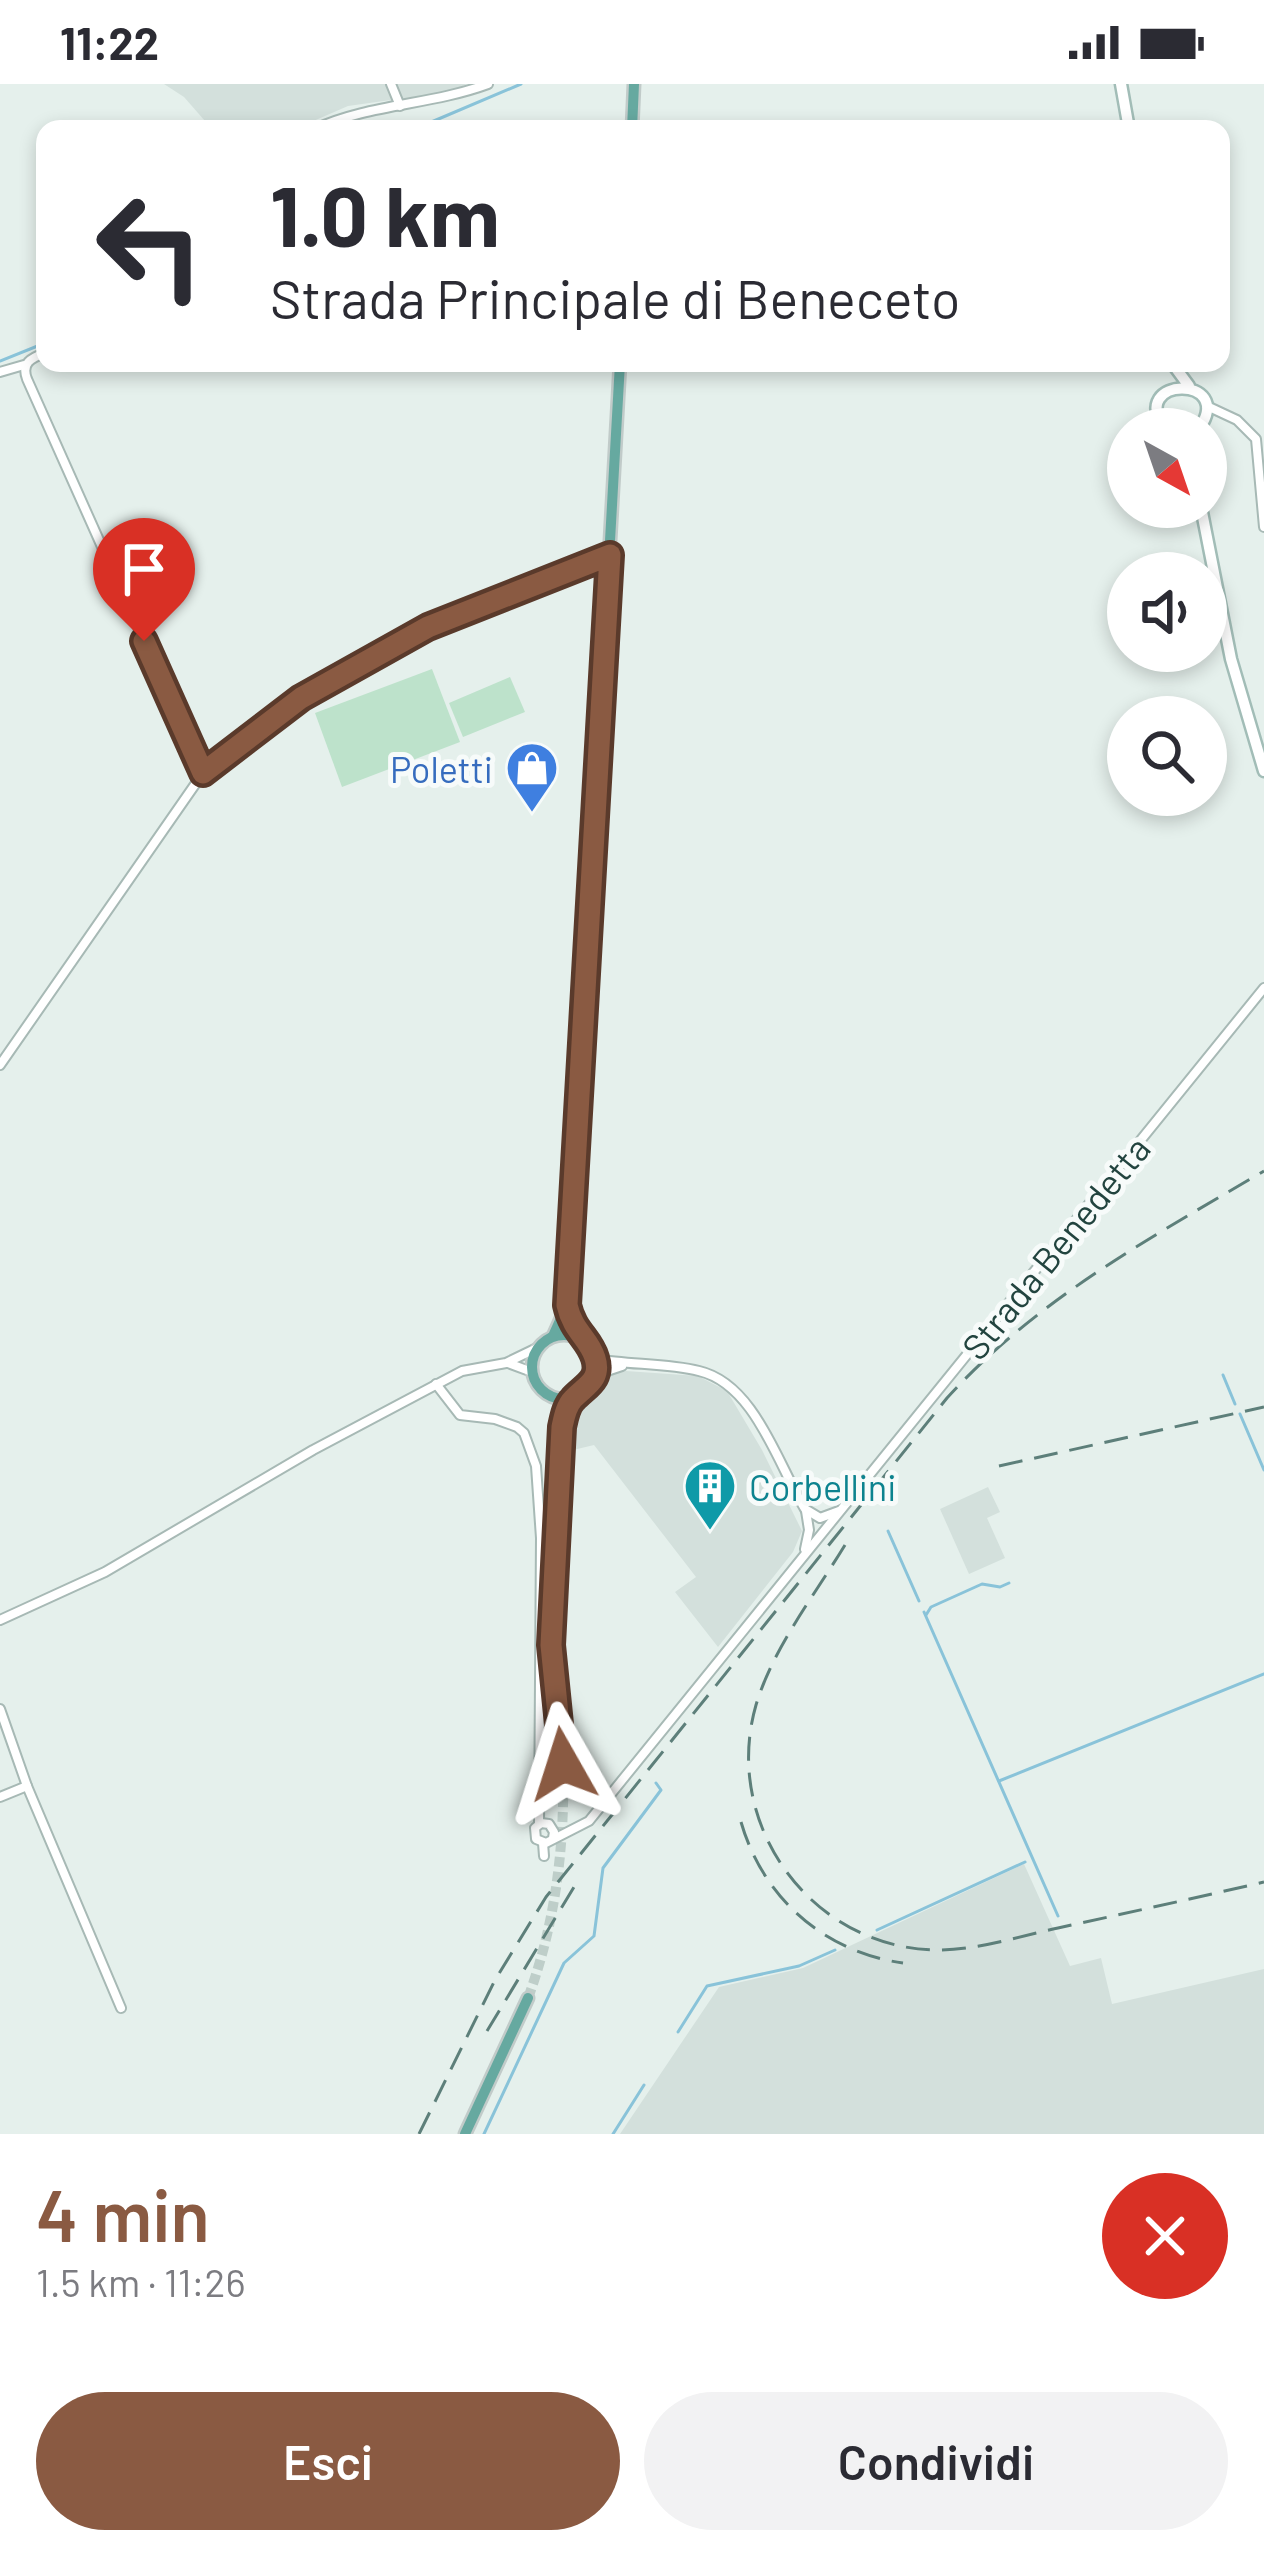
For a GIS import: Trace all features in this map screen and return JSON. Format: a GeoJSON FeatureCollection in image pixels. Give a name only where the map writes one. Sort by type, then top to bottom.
{"type":"FeatureCollection","features":[{"type":"Feature","properties":{"kind":"main road"},"geometry":{"type":"LineString","coordinates":[[632,120],[634,84]]}},
{"type":"Feature","properties":{"kind":"main road"},"geometry":{"type":"LineString","coordinates":[[1120,84],[1127,120]]}},
{"type":"Feature","properties":{"kind":"main road"},"geometry":{"type":"LineString","coordinates":[[562,1427],[550,1396],[532,1372],[539,1347],[553,1336],[567,1305],[620,372]]}},
{"type":"Feature","properties":{"kind":"main road"},"geometry":{"type":"LineString","coordinates":[[1158,408],[1170,389],[1171,372]]}},
{"type":"Feature","properties":{"kind":"main road"},"geometry":{"type":"LineString","coordinates":[[1179,372],[1206,406]]}},
{"type":"Feature","properties":{"kind":"main road"},"geometry":{"type":"LineString","coordinates":[[1170,389],[1191,388]]}},
{"type":"Feature","properties":{"kind":"main road"},"geometry":{"type":"LineString","coordinates":[[1205,528],[1231,659],[1264,771]]}},
{"type":"Feature","properties":{"kind":"main road"},"geometry":{"type":"LineString","coordinates":[[550,1396],[574,1397],[589,1388],[595,1375],[596,1360],[580,1338],[567,1305]]}},
{"type":"Feature","properties":{"kind":"main road"},"geometry":{"type":"LineString","coordinates":[[553,1336],[580,1338]]}},
{"type":"Feature","properties":{"kind":"main road"},"geometry":{"type":"LineString","coordinates":[[563,1764],[551,1645],[562,1427],[574,1397]]}},
{"type":"Feature","properties":{"kind":"main road"},"geometry":{"type":"LineString","coordinates":[[465,2134],[528,1998]]}},
{"type":"Feature","properties":{"kind":"street"},"geometry":{"type":"LineString","coordinates":[[391,84],[400,106]]}},
{"type":"Feature","properties":{"kind":"street"},"geometry":{"type":"LineString","coordinates":[[334,120],[453,97],[488,84]]}},
{"type":"Feature","properties":{"kind":"street"},"geometry":{"type":"LineString","coordinates":[[0,372],[36,358]]}},
{"type":"Feature","properties":{"kind":"street"},"geometry":{"type":"LineString","coordinates":[[26,364],[27,379],[203,773]]}},
{"type":"Feature","properties":{"kind":"street"},"geometry":{"type":"LineString","coordinates":[[1227,418],[1244,425],[1256,439],[1264,526]]}},
{"type":"Feature","properties":{"kind":"street"},"geometry":{"type":"LineString","coordinates":[[0,1065],[203,773],[301,698],[410,637],[610,555]]}},
{"type":"Feature","properties":{"kind":"street","name":"Strada Benedetta"},"geometry":{"type":"LineString","coordinates":[[436,1384],[460,1414],[517,1427],[531,1447],[542,1538],[544,1833],[577,1829],[589,1821],[1264,988]]}},
{"type":"Feature","properties":{"kind":"street"},"geometry":{"type":"LineString","coordinates":[[0,1620],[105,1572],[436,1384],[479,1365],[506,1363],[539,1347]]}},
{"type":"Feature","properties":{"kind":"street","name":"Strada Benedetta"},"geometry":{"type":"LineString","coordinates":[[596,1360],[691,1369],[722,1380],[749,1410],[805,1509],[809,1530]]}},
{"type":"Feature","properties":{"kind":"street"},"geometry":{"type":"LineString","coordinates":[[506,1363],[532,1372]]}},
{"type":"Feature","properties":{"kind":"street","name":"Strada Benedetta"},"geometry":{"type":"LineString","coordinates":[[595,1375],[625,1364]]}},
{"type":"Feature","properties":{"kind":"street","name":"Strada Benedetta"},"geometry":{"type":"LineString","coordinates":[[800,1561],[809,1530],[820,1518],[845,1506]]}},
{"type":"Feature","properties":{"kind":"street","name":"Strada Benedetta"},"geometry":{"type":"LineString","coordinates":[[805,1509],[820,1518],[823,1528],[816,1541]]}},
{"type":"Feature","properties":{"kind":"street"},"geometry":{"type":"LineString","coordinates":[[0,1709],[27,1786],[121,2008]]}},
{"type":"Feature","properties":{"kind":"street"},"geometry":{"type":"LineString","coordinates":[[0,1797],[27,1786]]}},
{"type":"Feature","properties":{"kind":"shaded area"},"geometry":{"type":"Polygon","coordinates":[[[164,84],[467,84],[448,92],[348,106],[316,120],[204,120],[184,97],[164,84]]]}},
{"type":"Feature","properties":{"kind":"shaded area"},"geometry":{"type":"Polygon","coordinates":[[[609,1373],[698,1376],[727,1391],[802,1531],[793,1552],[718,1647],[675,1592],[696,1577],[594,1445],[569,1451],[566,1446],[567,1424],[578,1402],[609,1373]]]}},
{"type":"Feature","properties":{"kind":"shaded area"},"geometry":{"type":"Polygon","coordinates":[[[988,1487],[1000,1512],[987,1518],[1005,1558],[969,1574],[940,1509],[988,1487]]]}},
{"type":"Feature","properties":{"kind":"shaded area"},"geometry":{"type":"Polygon","coordinates":[[[1024,1864],[1070,1966],[1101,1958],[1112,2004],[1264,1969],[1264,2134],[620,2134],[719,1987],[803,1968],[1024,1864]]]}},
{"type":"Feature","properties":{"kind":"green space"},"geometry":{"type":"Polygon","coordinates":[[[432,669],[460,742],[342,787],[315,713],[432,669]]]}},
{"type":"Feature","properties":{"kind":"green space"},"geometry":{"type":"Polygon","coordinates":[[[510,677],[525,712],[463,737],[449,703],[510,677]]]}},
{"type":"Feature","properties":{"kind":"waterway"},"geometry":{"type":"LineString","coordinates":[[436,120],[521,84]]}},
{"type":"Feature","properties":{"kind":"waterway"},"geometry":{"type":"LineString","coordinates":[[0,361],[36,347]]}},
{"type":"Feature","properties":{"kind":"waterway"},"geometry":{"type":"LineString","coordinates":[[1223,1375],[1235,1404]]}},
{"type":"Feature","properties":{"kind":"waterway"},"geometry":{"type":"LineString","coordinates":[[1240,1414],[1264,1470]]}},
{"type":"Feature","properties":{"kind":"waterway"},"geometry":{"type":"LineString","coordinates":[[888,1531],[919,1601]]}},
{"type":"Feature","properties":{"kind":"waterway"},"geometry":{"type":"LineString","coordinates":[[926,1615],[931,1607],[982,1584],[1000,1587],[1009,1583]]}},
{"type":"Feature","properties":{"kind":"waterway"},"geometry":{"type":"LineString","coordinates":[[924,1612],[1058,1916]]}},
{"type":"Feature","properties":{"kind":"waterway"},"geometry":{"type":"LineString","coordinates":[[999,1781],[1264,1674]]}},
{"type":"Feature","properties":{"kind":"waterway"},"geometry":{"type":"LineString","coordinates":[[484,2134],[564,1963],[594,1936],[603,1868],[661,1790],[656,1783]]}},
{"type":"Feature","properties":{"kind":"waterway"},"geometry":{"type":"LineString","coordinates":[[877,1930],[1025,1862]]}},
{"type":"Feature","properties":{"kind":"waterway"},"geometry":{"type":"LineString","coordinates":[[678,2032],[707,1986],[799,1966],[835,1950]]}},
{"type":"Feature","properties":{"kind":"waterway"},"geometry":{"type":"LineString","coordinates":[[613,2134],[644,2085]]}},
{"type":"Feature","properties":{"kind":"tunnel"},"geometry":{"type":"LineString","coordinates":[[528,1998],[546,1941],[557,1882],[563,1764]]}},
{"type":"Feature","properties":{"kind":"railway"},"geometry":{"type":"LineString","coordinates":[[419,2134],[495,1980],[546,1897],[947,1398],[1057,1300],[1264,1171]]}},
{"type":"Feature","properties":{"kind":"railway"},"geometry":{"type":"LineString","coordinates":[[999,1466],[1264,1407]]}},
{"type":"Feature","properties":{"kind":"railway"},"geometry":{"type":"LineString","coordinates":[[845,1545],[763,1684],[749,1750],[752,1795],[766,1836],[788,1874],[818,1905],[854,1930],[896,1945],[942,1950],[986,1945],[1264,1882]]}},
{"type":"Feature","properties":{"kind":"railway"},"geometry":{"type":"LineString","coordinates":[[741,1822],[764,1875],[801,1917],[847,1947],[903,1963]]}},
{"type":"Feature","properties":{"kind":"railway"},"geometry":{"type":"LineString","coordinates":[[487,2031],[577,1882]]}},
{"type":"Feature","properties":{"kind":"place","name":"Poletti"},"geometry":{"type":"Point","coordinates":[532,814]}},
{"type":"Feature","properties":{"kind":"place","name":"Corbellini"},"geometry":{"type":"Point","coordinates":[710,1532]}},
{"type":"Feature","properties":{"kind":"route"},"geometry":{"type":"LineString","coordinates":[[144,641],[203,773],[301,698],[428,627],[610,555],[567,1305],[596,1367],[589,1388],[574,1397],[563,1419],[551,1620],[563,1764]]}}]}
